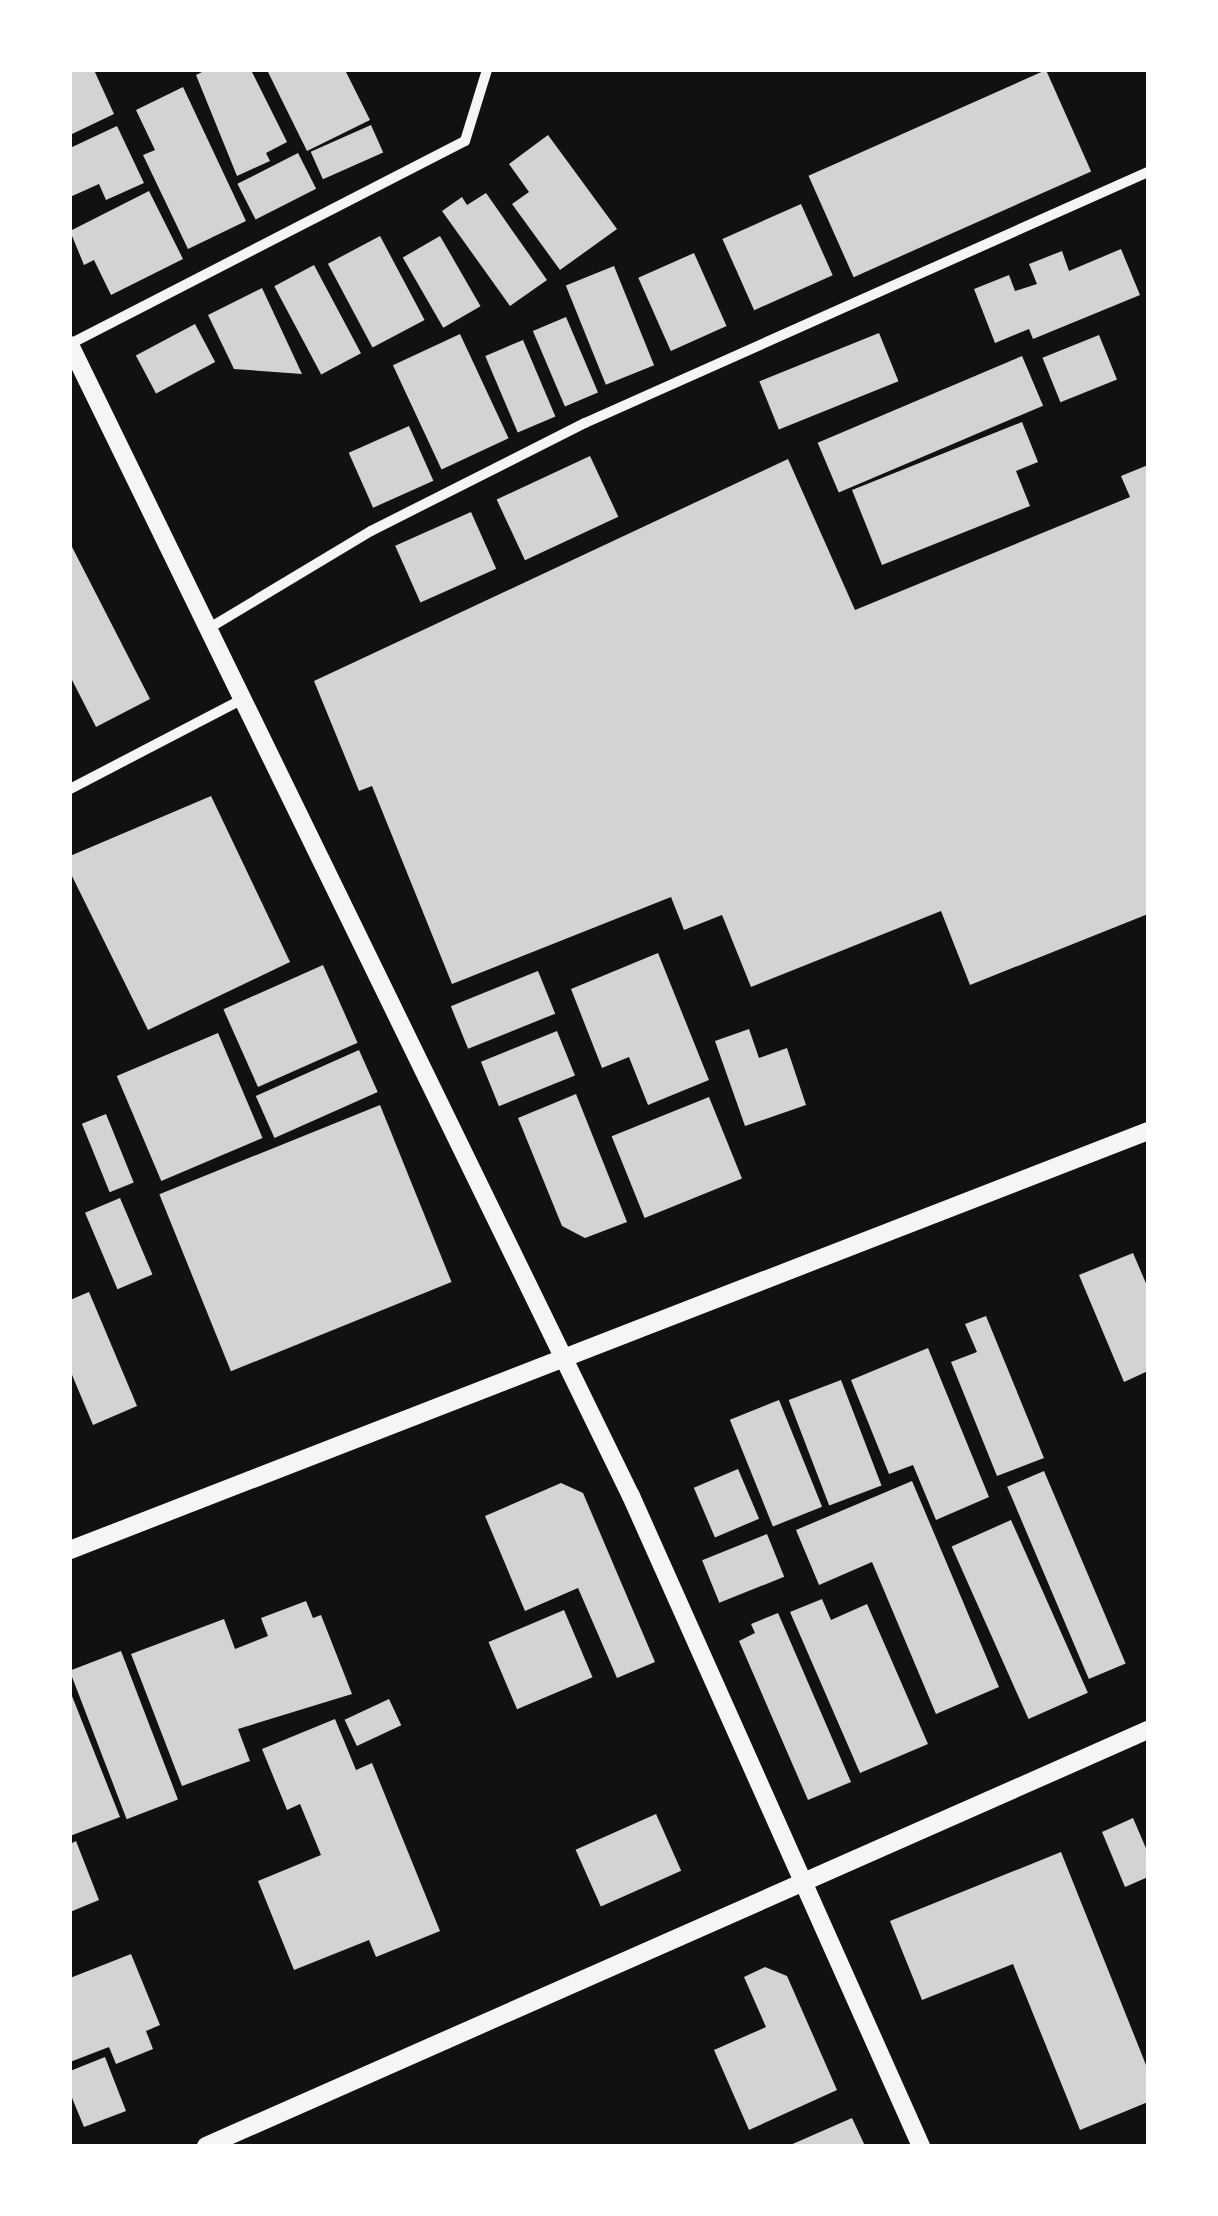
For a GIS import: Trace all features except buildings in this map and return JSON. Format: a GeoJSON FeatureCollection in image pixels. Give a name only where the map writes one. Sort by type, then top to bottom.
{"type":"FeatureCollection","features":[{"type":"Feature","properties":{"kind":"street"},"geometry":{"type":"LineString","coordinates":[[487,70],[465,141],[70,344],[566,1358],[921,2146]]}},
{"type":"Feature","properties":{"kind":"street"},"geometry":{"type":"LineString","coordinates":[[211,627],[371,531],[585,423],[1148,172]]}},
{"type":"Feature","properties":{"kind":"street"},"geometry":{"type":"LineString","coordinates":[[70,789],[245,698]]}},
{"type":"Feature","properties":{"kind":"street"},"geometry":{"type":"LineString","coordinates":[[70,1550],[1148,1130]]}},
{"type":"Feature","properties":{"kind":"street"},"geometry":{"type":"LineString","coordinates":[[206,2146],[798,1879],[1148,1730]]}}]}
